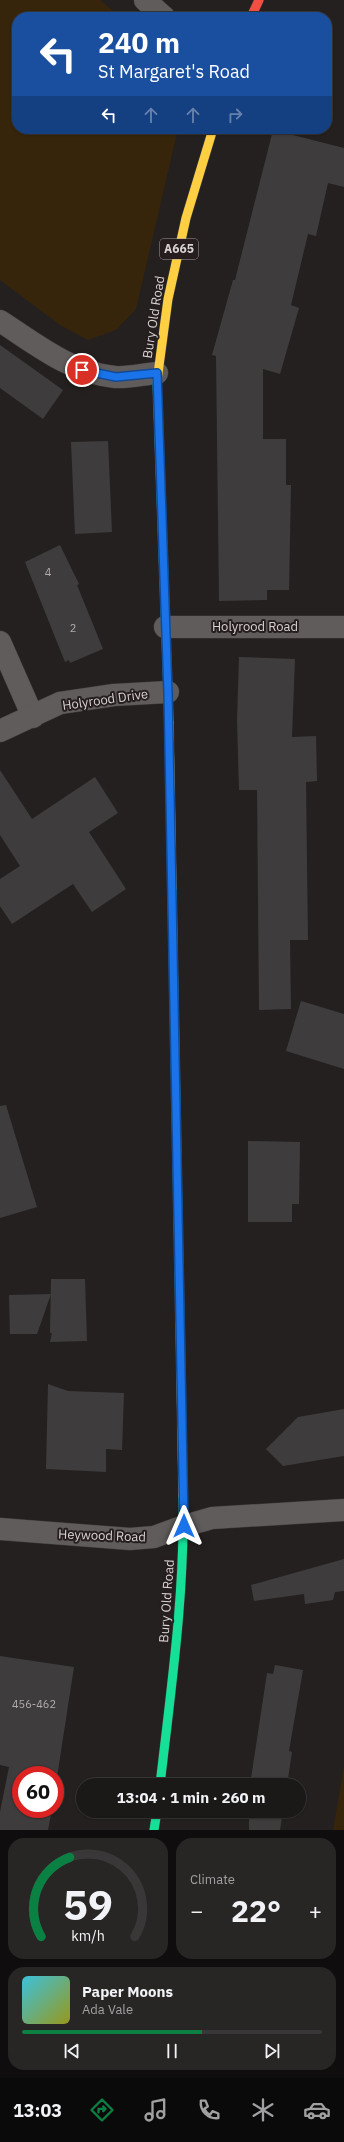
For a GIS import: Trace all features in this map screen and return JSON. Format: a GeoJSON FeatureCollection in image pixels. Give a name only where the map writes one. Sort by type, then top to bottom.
{"type":"FeatureCollection","features":[{"type":"Feature","properties":{"kind":"main road"},"geometry":{"type":"LineString","coordinates":[[253,12],[259,0]]}},
{"type":"Feature","properties":{"kind":"main road","name":"Bury Old Road"},"geometry":{"type":"LineString","coordinates":[[161,1778],[177,1643],[184,1526],[168,692],[157,373],[168,299],[186,218],[211,134]]}},
{"type":"Feature","properties":{"kind":"main road"},"geometry":{"type":"LineString","coordinates":[[154,1830],[156,1818]]}},
{"type":"Feature","properties":{"kind":"street"},"geometry":{"type":"LineString","coordinates":[[145,0],[158,12]]}},
{"type":"Feature","properties":{"kind":"street"},"geometry":{"type":"LineString","coordinates":[[0,321],[72,366],[92,374],[116,377],[157,373]]}},
{"type":"Feature","properties":{"kind":"street","name":"Holyrood Road"},"geometry":{"type":"LineString","coordinates":[[165,627],[344,627]]}},
{"type":"Feature","properties":{"kind":"street"},"geometry":{"type":"LineString","coordinates":[[0,642],[33,717]]}},
{"type":"Feature","properties":{"kind":"street","name":"Holyrood Drive"},"geometry":{"type":"LineString","coordinates":[[0,731],[33,717],[60,703],[114,695],[168,692]]}},
{"type":"Feature","properties":{"kind":"street","name":"Heywood Road"},"geometry":{"type":"LineString","coordinates":[[0,1529],[130,1539],[154,1537],[212,1518],[344,1510]]}},
{"type":"Feature","properties":{"kind":"shaded area"},"geometry":{"type":"Polygon","coordinates":[[[0,0],[100,0],[114,12],[12,12],[12,134],[177,134],[136,309],[116,330],[88,340],[60,325],[0,280],[0,0]]]}},
{"type":"Feature","properties":{"kind":"shaded area"},"geometry":{"type":"Polygon","coordinates":[[[344,1766],[344,1830],[333,1830],[344,1766]]]}},
{"type":"Feature","properties":{"kind":"building"},"geometry":{"type":"Polygon","coordinates":[[[272,134],[289,134],[344,148],[344,187],[328,183],[316,236],[308,234],[291,305],[299,308],[280,374],[263,369],[263,439],[286,439],[286,485],[291,485],[289,590],[267,590],[267,600],[219,601],[216,356],[212,355],[233,280],[235,280],[272,134]]]}},
{"type":"Feature","properties":{"kind":"building"},"geometry":{"type":"Polygon","coordinates":[[[0,345],[63,390],[43,419],[0,388],[0,345]]]}},
{"type":"Feature","properties":{"kind":"building"},"geometry":{"type":"Polygon","coordinates":[[[108,441],[112,532],[75,534],[71,442],[108,441]]]}},
{"type":"Feature","properties":{"kind":"building"},"geometry":{"type":"Polygon","coordinates":[[[60,545],[79,584],[77,585],[103,649],[70,663],[69,660],[65,662],[25,562],[60,545]]]}},
{"type":"Feature","properties":{"kind":"building"},"geometry":{"type":"Polygon","coordinates":[[[239,657],[295,659],[292,737],[316,736],[317,781],[306,782],[308,940],[290,940],[291,1009],[259,1010],[257,790],[239,790],[237,720],[239,657]]]}},
{"type":"Feature","properties":{"kind":"building"},"geometry":{"type":"Polygon","coordinates":[[[0,770],[32,819],[95,777],[118,813],[89,832],[126,889],[92,912],[73,884],[12,924],[0,906],[0,879],[20,866],[0,835],[0,770]]]}},
{"type":"Feature","properties":{"kind":"building"},"geometry":{"type":"Polygon","coordinates":[[[301,1001],[344,1014],[344,1069],[286,1051],[301,1001]]]}},
{"type":"Feature","properties":{"kind":"building"},"geometry":{"type":"Polygon","coordinates":[[[6,1105],[37,1207],[0,1218],[0,1106],[6,1105]]]}},
{"type":"Feature","properties":{"kind":"building"},"geometry":{"type":"Polygon","coordinates":[[[248,1141],[300,1142],[299,1204],[292,1204],[292,1222],[248,1222],[248,1141]]]}},
{"type":"Feature","properties":{"kind":"building"},"geometry":{"type":"Polygon","coordinates":[[[51,1279],[85,1279],[87,1341],[50,1342],[52,1333],[50,1333],[51,1279]]]}},
{"type":"Feature","properties":{"kind":"building"},"geometry":{"type":"Polygon","coordinates":[[[51,1294],[37,1334],[10,1334],[9,1295],[51,1294]]]}},
{"type":"Feature","properties":{"kind":"building"},"geometry":{"type":"Polygon","coordinates":[[[48,1384],[68,1391],[124,1393],[122,1450],[106,1449],[106,1472],[46,1469],[48,1384]]]}},
{"type":"Feature","properties":{"kind":"building"},"geometry":{"type":"Polygon","coordinates":[[[344,1409],[344,1456],[283,1466],[266,1449],[298,1417],[344,1409]]]}},
{"type":"Feature","properties":{"kind":"building"},"geometry":{"type":"Polygon","coordinates":[[[344,1559],[344,1591],[335,1592],[333,1600],[305,1604],[304,1594],[254,1601],[251,1585],[344,1559]]]}},
{"type":"Feature","properties":{"kind":"building"},"geometry":{"type":"Polygon","coordinates":[[[0,1656],[74,1667],[59,1766],[12,1766],[12,1818],[50,1818],[48,1830],[0,1830],[0,1812],[9,1767],[0,1765],[0,1656]]]}},
{"type":"Feature","properties":{"kind":"building"},"geometry":{"type":"Polygon","coordinates":[[[275,1665],[303,1670],[289,1751],[292,1752],[288,1778],[251,1778],[267,1673],[273,1674],[275,1665]]]}},
{"type":"Feature","properties":{"kind":"building"},"geometry":{"type":"Polygon","coordinates":[[[249,1818],[282,1818],[280,1830],[249,1830],[249,1818]]]}},
{"type":"Feature","properties":{"kind":"traffic: fast"},"geometry":{"type":"LineString","coordinates":[[157,381],[169,722]]}},
{"type":"Feature","properties":{"kind":"traffic: fast"},"geometry":{"type":"LineString","coordinates":[[172,888],[180,1324]]}},
{"type":"Feature","properties":{"kind":"traffic: fast"},"geometry":{"type":"LineString","coordinates":[[161,1778],[180,1605],[183,1496]]}},
{"type":"Feature","properties":{"kind":"traffic: fast"},"geometry":{"type":"LineString","coordinates":[[154,1830],[156,1818]]}},
{"type":"Feature","properties":{"kind":"traffic: slow"},"geometry":{"type":"LineString","coordinates":[[157,381],[168,299],[186,218],[211,134]]}},
{"type":"Feature","properties":{"kind":"traffic: slow"},"geometry":{"type":"LineString","coordinates":[[169,722],[172,888]]}},
{"type":"Feature","properties":{"kind":"traffic: slow"},"geometry":{"type":"LineString","coordinates":[[180,1324],[183,1496]]}},
{"type":"Feature","properties":{"kind":"traffic: jam"},"geometry":{"type":"LineString","coordinates":[[253,12],[259,0]]}},
{"type":"Feature","properties":{"kind":"route"},"geometry":{"type":"LineString","coordinates":[[82,370],[92,374],[116,377],[157,373],[168,692],[184,1526]]}}]}
